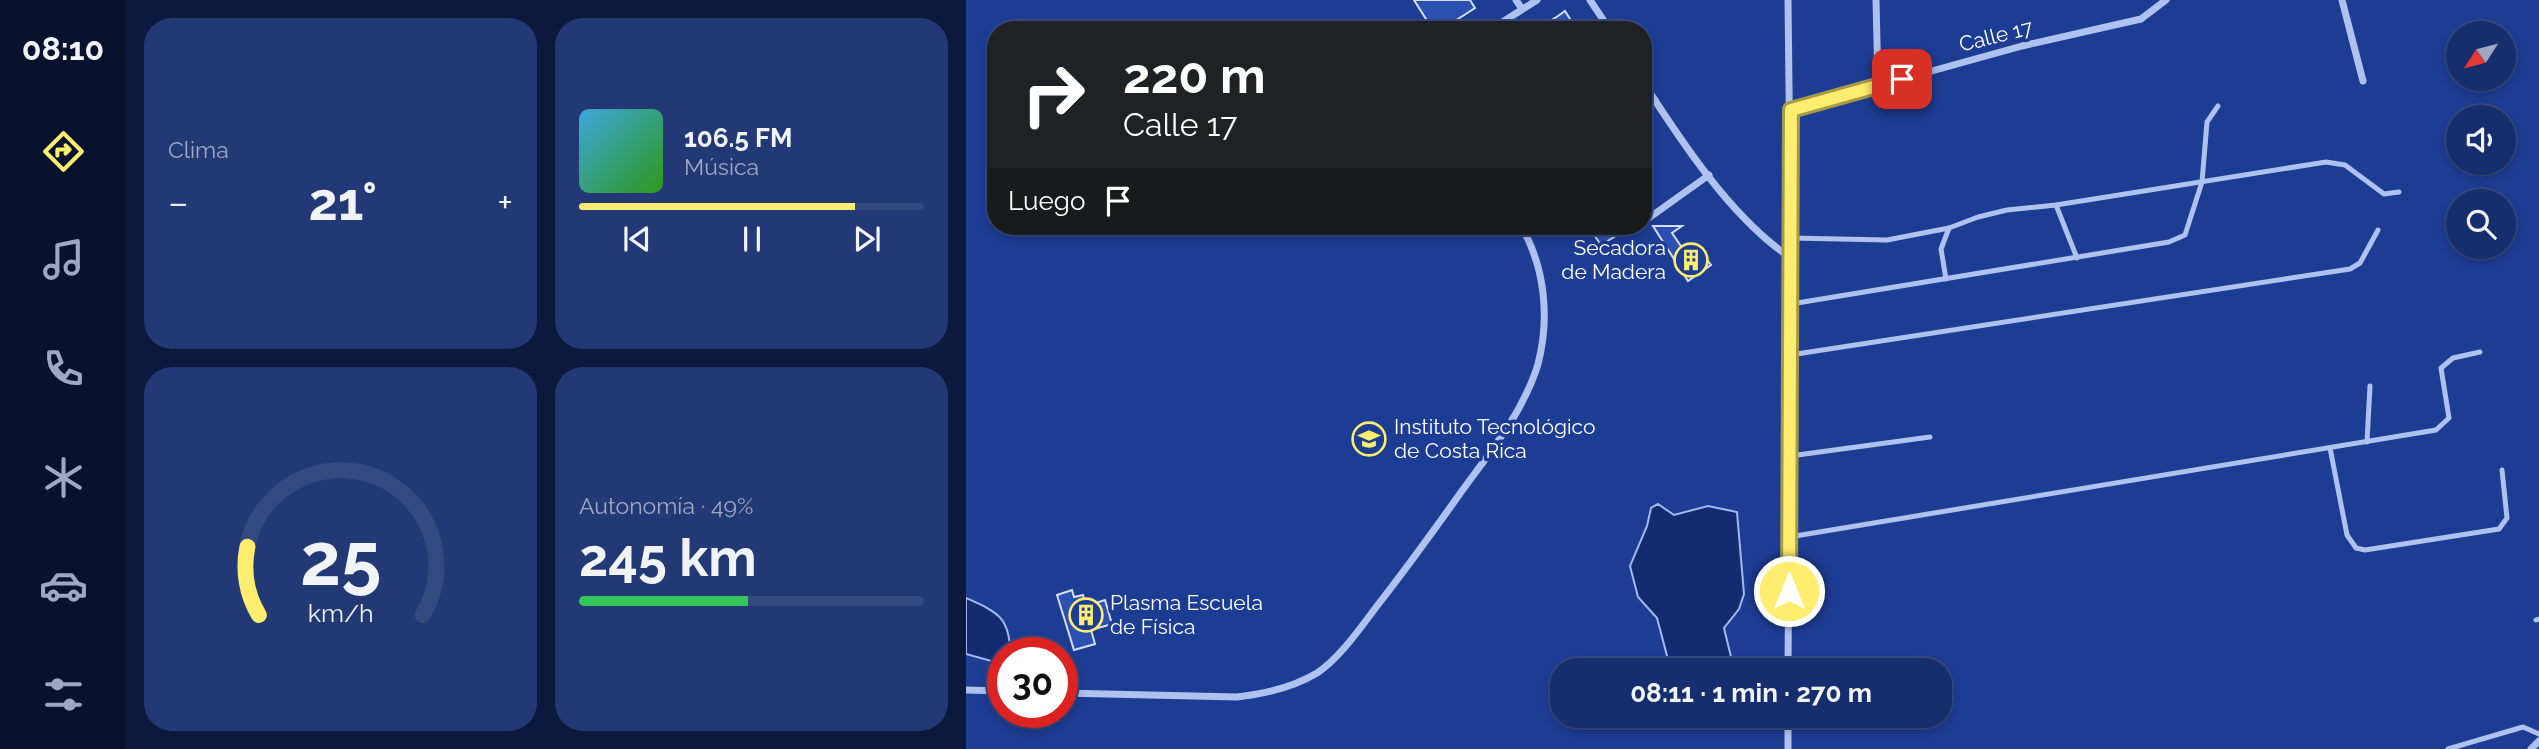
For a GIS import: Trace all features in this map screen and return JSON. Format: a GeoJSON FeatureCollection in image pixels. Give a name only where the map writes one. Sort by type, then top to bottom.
{"type":"FeatureCollection","features":[{"type":"Feature","properties":{"kind":"street"},"geometry":{"type":"LineString","coordinates":[[1516,0],[1522,9]]}},
{"type":"Feature","properties":{"kind":"street"},"geometry":{"type":"LineString","coordinates":[[1504,21],[1537,0]]}},
{"type":"Feature","properties":{"kind":"street"},"geometry":{"type":"LineString","coordinates":[[1590,0],[1604,21]]}},
{"type":"Feature","properties":{"kind":"street"},"geometry":{"type":"LineString","coordinates":[[1788,0],[1791,110],[1788,658]]}},
{"type":"Feature","properties":{"kind":"street"},"geometry":{"type":"LineString","coordinates":[[1876,0],[1878,85]]}},
{"type":"Feature","properties":{"kind":"street","name":"Calle 17"},"geometry":{"type":"LineString","coordinates":[[1791,110],[2022,46],[2141,19],[2166,0]]}},
{"type":"Feature","properties":{"kind":"street"},"geometry":{"type":"LineString","coordinates":[[2342,0],[2363,82]]}},
{"type":"Feature","properties":{"kind":"street"},"geometry":{"type":"LineString","coordinates":[[1652,96],[1683,144],[1709,175],[1770,244],[1791,258]]}},
{"type":"Feature","properties":{"kind":"street"},"geometry":{"type":"LineString","coordinates":[[1652,216],[1709,175]]}},
{"type":"Feature","properties":{"kind":"street"},"geometry":{"type":"LineString","coordinates":[[1078,694],[1237,698],[1262,695],[1287,688],[1319,672],[1343,648],[1399,577],[1493,449],[1520,407],[1537,366],[1544,335],[1544,303],[1539,270],[1527,235]]}},
{"type":"Feature","properties":{"kind":"street"},"geometry":{"type":"LineString","coordinates":[[966,690],[987,691]]}},
{"type":"Feature","properties":{"kind":"street"},"geometry":{"type":"LineString","coordinates":[[1788,728],[1788,749]]}},
{"type":"Feature","properties":{"kind":"street"},"geometry":{"type":"LineString","coordinates":[[2531,749],[2539,741]]}},
{"type":"Feature","properties":{"kind":"lane"},"geometry":{"type":"LineString","coordinates":[[1791,304],[2169,242],[2185,235],[2202,182],[2207,122],[2218,106]]}},
{"type":"Feature","properties":{"kind":"lane"},"geometry":{"type":"LineString","coordinates":[[1791,238],[1887,240],[1949,228],[2007,210],[2056,205],[2326,162],[2345,165],[2384,194],[2399,192]]}},
{"type":"Feature","properties":{"kind":"lane"},"geometry":{"type":"LineString","coordinates":[[2056,205],[2077,258]]}},
{"type":"Feature","properties":{"kind":"lane"},"geometry":{"type":"LineString","coordinates":[[1946,279],[1941,249],[1949,228]]}},
{"type":"Feature","properties":{"kind":"lane"},"geometry":{"type":"LineString","coordinates":[[1790,355],[2350,269],[2360,263],[2378,230]]}},
{"type":"Feature","properties":{"kind":"lane"},"geometry":{"type":"LineString","coordinates":[[1789,537],[2436,430],[2449,418],[2441,368],[2453,358],[2480,352]]}},
{"type":"Feature","properties":{"kind":"lane"},"geometry":{"type":"LineString","coordinates":[[2367,442],[2370,386]]}},
{"type":"Feature","properties":{"kind":"lane"},"geometry":{"type":"LineString","coordinates":[[1790,456],[1930,437]]}},
{"type":"Feature","properties":{"kind":"lane"},"geometry":{"type":"LineString","coordinates":[[2329,448],[2347,534],[2356,548],[2365,550],[2499,529],[2507,518],[2502,470]]}},
{"type":"Feature","properties":{"kind":"lane"},"geometry":{"type":"LineString","coordinates":[[2448,749],[2523,727],[2539,734]]}},
{"type":"Feature","properties":{"kind":"water"},"geometry":{"type":"Polygon","coordinates":[[[1658,504],[1674,515],[1708,506],[1737,512],[1744,594],[1739,609],[1724,628],[1731,658],[1668,658],[1657,618],[1638,597],[1630,566],[1647,526],[1651,508],[1658,504]]]}},
{"type":"Feature","properties":{"kind":"water"},"geometry":{"type":"Polygon","coordinates":[[[966,598],[999,616],[1008,637],[987,637],[987,660],[966,654],[966,598]]]}},
{"type":"Feature","properties":{"kind":"building"},"geometry":{"type":"Polygon","coordinates":[[[1414,0],[1470,0],[1475,8],[1455,21],[1427,21],[1414,0]]]}},
{"type":"Feature","properties":{"kind":"building"},"geometry":{"type":"Polygon","coordinates":[[[1565,11],[1571,21],[1550,21],[1565,11]]]}},
{"type":"Feature","properties":{"kind":"building","name":"Secadora de Madera"},"geometry":{"type":"Polygon","coordinates":[[[1653,226],[1682,226],[1672,233],[1687,255],[1698,248],[1711,265],[1688,281],[1653,226]]]}},
{"type":"Feature","properties":{"kind":"building"},"geometry":{"type":"Polygon","coordinates":[[[1594,235],[1617,235],[1601,245],[1594,235]]]}},
{"type":"Feature","properties":{"kind":"building","name":"Plasma Escuela de Física"},"geometry":{"type":"Polygon","coordinates":[[[1072,590],[1074,597],[1083,595],[1086,606],[1105,600],[1112,624],[1091,630],[1095,644],[1078,649],[1078,637],[1070,637],[1057,595],[1072,590]]]}},
{"type":"Feature","properties":{"kind":"place","name":"Secadora de Madera"},"geometry":{"type":"Point","coordinates":[1691,260]}},
{"type":"Feature","properties":{"kind":"place","name":"Instituto Tecnológico de Costa Rica"},"geometry":{"type":"Point","coordinates":[1369,439]}},
{"type":"Feature","properties":{"kind":"place","name":"Plasma Escuela de Física"},"geometry":{"type":"Point","coordinates":[1086,615]}},
{"type":"Feature","properties":{"kind":"route"},"geometry":{"type":"LineString","coordinates":[[1789,591],[1791,110],[1902,79]]}}]}
